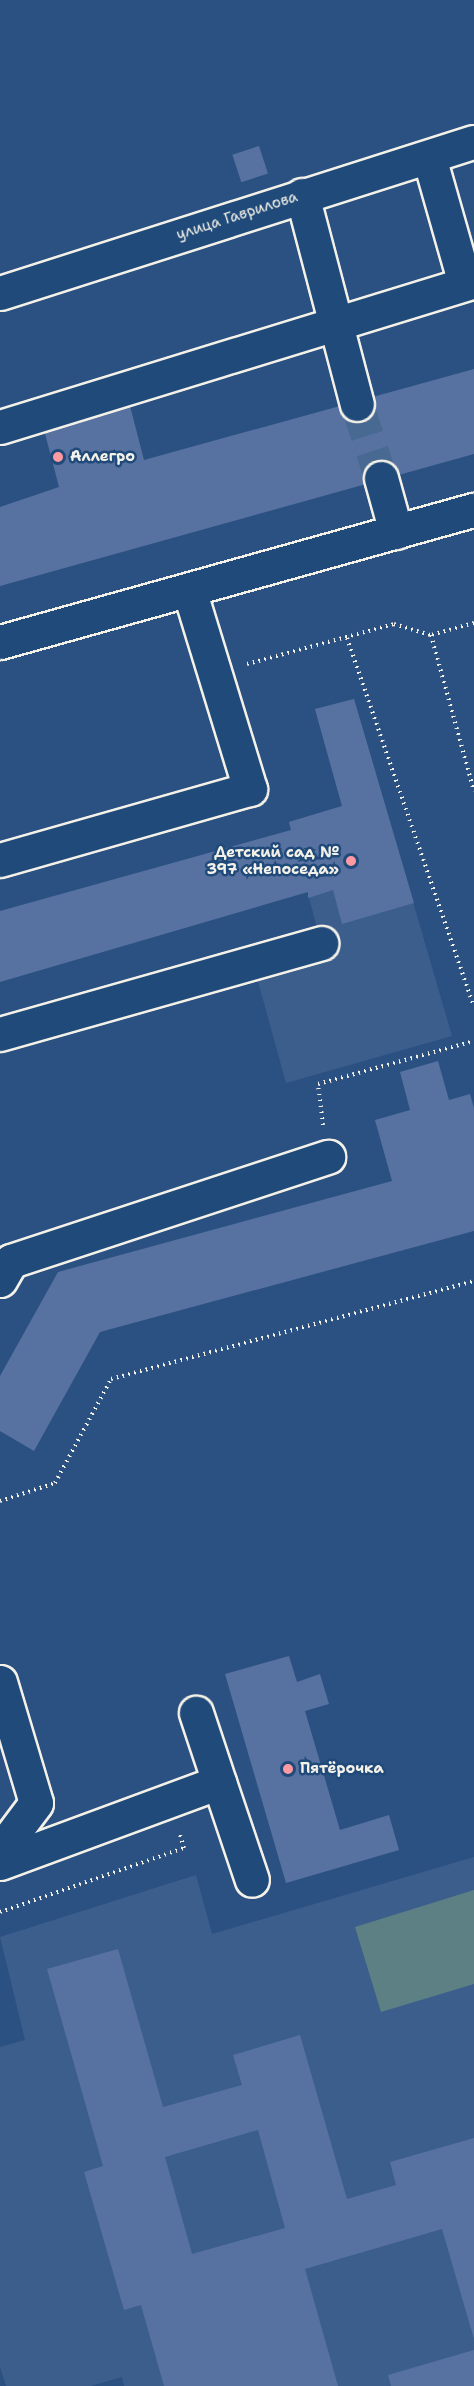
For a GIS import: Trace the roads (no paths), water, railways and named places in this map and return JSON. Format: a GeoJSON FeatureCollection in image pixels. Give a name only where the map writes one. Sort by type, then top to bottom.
{"type":"FeatureCollection","features":[{"type":"Feature","properties":{"kind":"street","name":"улица Гаврилова"},"geometry":{"type":"LineString","coordinates":[[0,293],[474,142]]}},
{"type":"Feature","properties":{"kind":"street"},"geometry":{"type":"LineString","coordinates":[[0,427],[332,328],[469,282],[429,157]]}},
{"type":"Feature","properties":{"kind":"street"},"geometry":{"type":"LineString","coordinates":[[302,195],[332,328],[357,404]]}},
{"type":"Feature","properties":{"kind":"street"},"geometry":{"type":"LineString","coordinates":[[381,478],[396,532]]}},
{"type":"Feature","properties":{"kind":"street"},"geometry":{"type":"LineString","coordinates":[[0,642],[474,510]]}},
{"type":"Feature","properties":{"kind":"street"},"geometry":{"type":"LineString","coordinates":[[0,860],[250,789],[189,590]]}},
{"type":"Feature","properties":{"kind":"street"},"geometry":{"type":"LineString","coordinates":[[0,1034],[321,943]]}},
{"type":"Feature","properties":{"kind":"street"},"geometry":{"type":"LineString","coordinates":[[0,1280],[10,1261],[328,1157]]}},
{"type":"Feature","properties":{"kind":"street"},"geometry":{"type":"LineString","coordinates":[[0,1682],[36,1803],[0,1851]]}},
{"type":"Feature","properties":{"kind":"street"},"geometry":{"type":"LineString","coordinates":[[196,1713],[252,1880]]}},
{"type":"Feature","properties":{"kind":"street"},"geometry":{"type":"LineString","coordinates":[[0,1863],[219,1782]]}},
{"type":"Feature","properties":{"kind":"tunnel"},"geometry":{"type":"LineString","coordinates":[[357,404],[381,478]]}},
{"type":"Feature","properties":{"kind":"place","name":"Аллегро"},"geometry":{"type":"Point","coordinates":[58,457]}},
{"type":"Feature","properties":{"kind":"place","name":"Детский сад № 397 «Непоседа»"},"geometry":{"type":"Point","coordinates":[351,861]}},
{"type":"Feature","properties":{"kind":"place","name":"Пятёрочка"},"geometry":{"type":"Point","coordinates":[288,1769]}}]}
